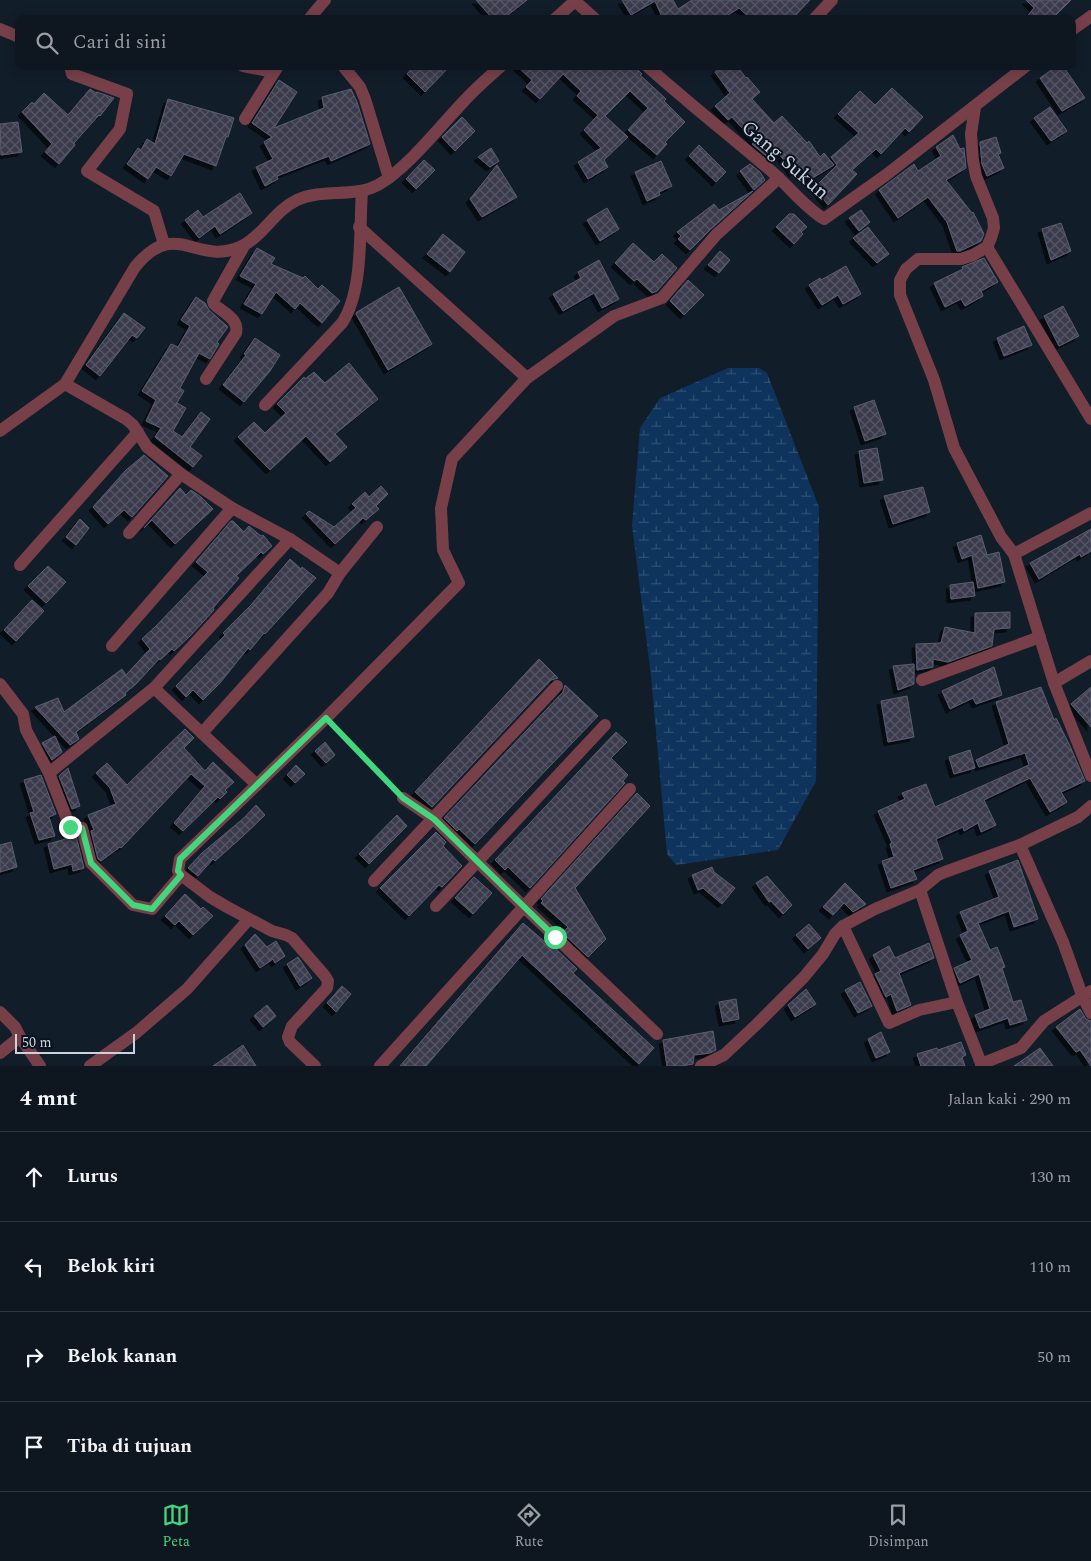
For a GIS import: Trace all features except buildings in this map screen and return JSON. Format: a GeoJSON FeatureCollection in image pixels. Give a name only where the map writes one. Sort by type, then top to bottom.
{"type":"FeatureCollection","features":[{"type":"Feature","properties":{"kind":"street"},"geometry":{"type":"LineString","coordinates":[[312,15],[325,0]]}},
{"type":"Feature","properties":{"kind":"street"},"geometry":{"type":"LineString","coordinates":[[559,15],[575,0],[591,15]]}},
{"type":"Feature","properties":{"kind":"street"},"geometry":{"type":"LineString","coordinates":[[818,15],[832,0]]}},
{"type":"Feature","properties":{"kind":"street"},"geometry":{"type":"LineString","coordinates":[[1076,27],[1091,16]]}},
{"type":"Feature","properties":{"kind":"street"},"geometry":{"type":"LineString","coordinates":[[0,29],[15,35]]}},
{"type":"Feature","properties":{"kind":"street"},"geometry":{"type":"LineString","coordinates":[[71,70],[72,74],[127,94],[120,129],[87,170],[154,211],[164,244]]}},
{"type":"Feature","properties":{"kind":"street"},"geometry":{"type":"LineString","coordinates":[[245,119],[275,70]]}},
{"type":"Feature","properties":{"kind":"street"},"geometry":{"type":"LineString","coordinates":[[347,70],[360,87],[389,178]]}},
{"type":"Feature","properties":{"kind":"street"},"geometry":{"type":"LineString","coordinates":[[206,379],[236,333],[237,326],[235,321],[214,304],[213,301],[244,246],[295,201],[308,196],[362,191],[378,185],[389,178],[401,168],[467,97],[497,70]]}},
{"type":"Feature","properties":{"kind":"street","name":"Gang Sukun"},"geometry":{"type":"LineString","coordinates":[[652,70],[779,178],[800,200],[824,219],[886,175],[975,107]]}},
{"type":"Feature","properties":{"kind":"street"},"geometry":{"type":"LineString","coordinates":[[1021,70],[975,107],[971,134],[973,160],[976,176],[993,218],[994,228],[987,247],[960,259],[918,259],[906,269],[900,280],[900,296],[934,380],[954,448],[1001,537],[1014,554],[1054,682],[1091,776]]}},
{"type":"Feature","properties":{"kind":"street"},"geometry":{"type":"LineString","coordinates":[[315,1066],[290,1042],[288,1037],[292,1026],[327,988],[328,982],[325,976],[292,938],[272,931],[210,897],[181,875],[178,871],[180,859],[326,718],[459,583],[442,550],[441,508],[452,459],[527,378],[614,316],[662,298],[716,235],[779,178]]}},
{"type":"Feature","properties":{"kind":"street"},"geometry":{"type":"LineString","coordinates":[[265,405],[342,323],[348,314],[352,304],[359,257],[362,191]]}},
{"type":"Feature","properties":{"kind":"street"},"geometry":{"type":"LineString","coordinates":[[359,227],[527,378]]}},
{"type":"Feature","properties":{"kind":"street"},"geometry":{"type":"LineString","coordinates":[[0,431],[65,384],[135,267],[154,248],[175,242],[205,251],[218,252],[244,246]]}},
{"type":"Feature","properties":{"kind":"street"},"geometry":{"type":"LineString","coordinates":[[987,247],[1091,419]]}},
{"type":"Feature","properties":{"kind":"street"},"geometry":{"type":"LineString","coordinates":[[65,384],[119,414],[133,425],[148,446],[182,474],[232,508],[290,539],[340,573]]}},
{"type":"Feature","properties":{"kind":"street"},"geometry":{"type":"LineString","coordinates":[[20,564],[138,432]]}},
{"type":"Feature","properties":{"kind":"street"},"geometry":{"type":"LineString","coordinates":[[130,533],[182,474]]}},
{"type":"Feature","properties":{"kind":"street"},"geometry":{"type":"LineString","coordinates":[[112,646],[232,508]]}},
{"type":"Feature","properties":{"kind":"street"},"geometry":{"type":"LineString","coordinates":[[1014,554],[1091,513]]}},
{"type":"Feature","properties":{"kind":"street"},"geometry":{"type":"LineString","coordinates":[[202,733],[328,593],[340,573],[377,527]]}},
{"type":"Feature","properties":{"kind":"street"},"geometry":{"type":"LineString","coordinates":[[49,774],[154,688],[290,539]]}},
{"type":"Feature","properties":{"kind":"street"},"geometry":{"type":"LineString","coordinates":[[922,680],[1040,637]]}},
{"type":"Feature","properties":{"kind":"street"},"geometry":{"type":"LineString","coordinates":[[1054,682],[1091,661]]}},
{"type":"Feature","properties":{"kind":"street"},"geometry":{"type":"LineString","coordinates":[[0,684],[23,714],[26,730],[49,774],[70,827],[82,828],[91,863],[133,905],[152,909],[181,875]]}},
{"type":"Feature","properties":{"kind":"street"},"geometry":{"type":"LineString","coordinates":[[374,881],[557,686]]}},
{"type":"Feature","properties":{"kind":"street"},"geometry":{"type":"LineString","coordinates":[[154,688],[257,785]]}},
{"type":"Feature","properties":{"kind":"street"},"geometry":{"type":"LineString","coordinates":[[436,906],[605,726]]}},
{"type":"Feature","properties":{"kind":"street"},"geometry":{"type":"LineString","coordinates":[[380,1066],[630,789]]}},
{"type":"Feature","properties":{"kind":"street"},"geometry":{"type":"LineString","coordinates":[[403,798],[434,819],[658,1034]]}},
{"type":"Feature","properties":{"kind":"street"},"geometry":{"type":"LineString","coordinates":[[702,1066],[724,1055],[804,977],[842,926],[875,909],[920,890],[938,875],[1020,845],[1078,817],[1091,806]]}},
{"type":"Feature","properties":{"kind":"street"},"geometry":{"type":"LineString","coordinates":[[1020,845],[1087,993],[1091,1013]]}},
{"type":"Feature","properties":{"kind":"street"},"geometry":{"type":"LineString","coordinates":[[920,890],[957,1002],[982,1065],[1021,1048],[1044,1021],[1087,993]]}},
{"type":"Feature","properties":{"kind":"street"},"geometry":{"type":"LineString","coordinates":[[90,1066],[136,1033],[187,989],[249,919]]}},
{"type":"Feature","properties":{"kind":"street"},"geometry":{"type":"LineString","coordinates":[[842,926],[889,1023],[919,1010],[957,1002]]}},
{"type":"Feature","properties":{"kind":"street"},"geometry":{"type":"LineString","coordinates":[[0,1012],[15,1027],[40,1066]]}},
{"type":"Feature","properties":{"kind":"street"},"geometry":{"type":"LineString","coordinates":[[0,1053],[20,1037]]}},
{"type":"Feature","properties":{"kind":"path"},"geometry":{"type":"LineString","coordinates":[[326,718],[403,798]]}},
{"type":"Feature","properties":{"kind":"green space"},"geometry":{"type":"Polygon","coordinates":[[[728,368],[759,368],[767,373],[819,507],[816,781],[778,850],[676,865],[667,854],[651,676],[632,526],[640,428],[660,398],[728,368]]]}},
{"type":"Feature","properties":{"kind":"route"},"geometry":{"type":"LineString","coordinates":[[70,827],[82,828],[91,863],[133,905],[152,909],[181,875],[178,871],[180,859],[326,718],[403,798],[434,819],[555,937]]}}]}
